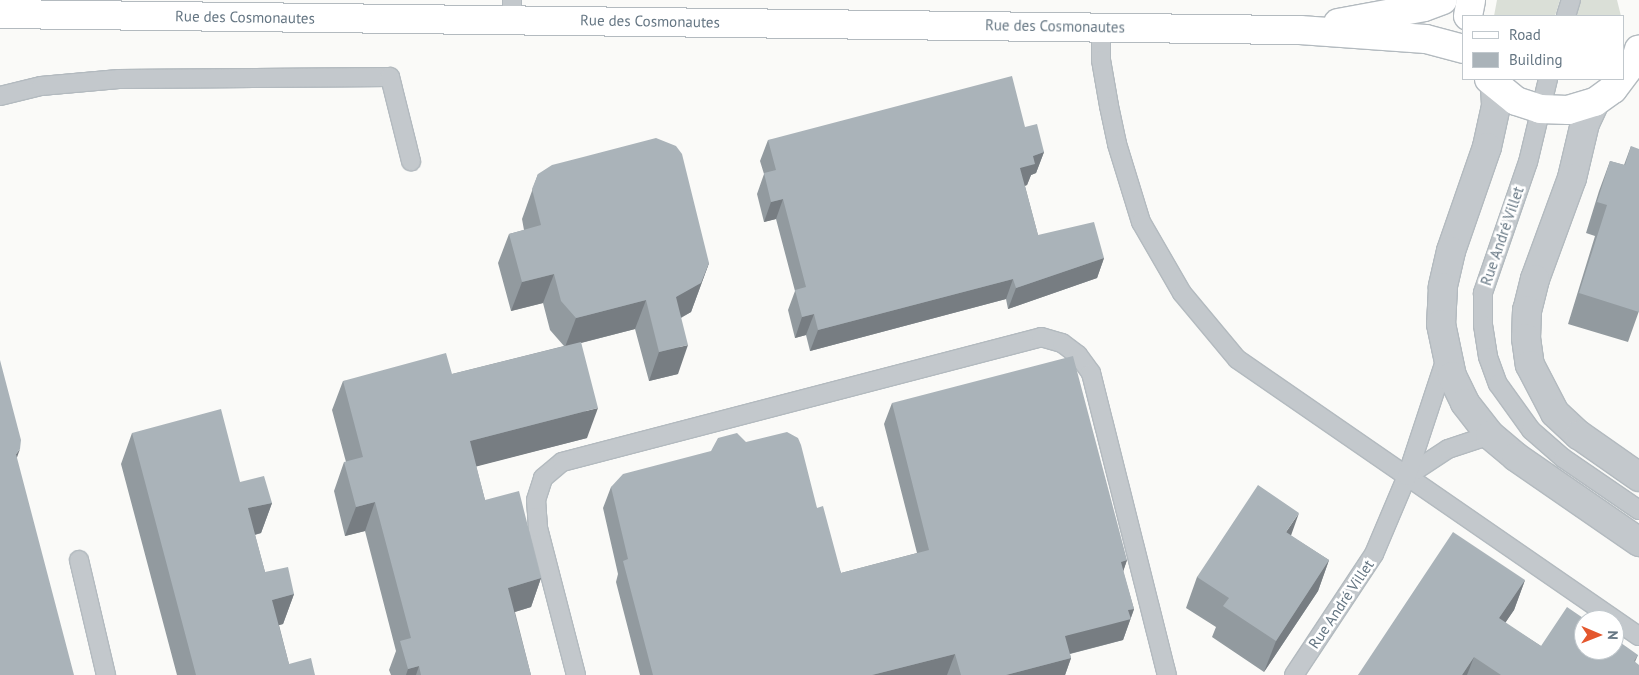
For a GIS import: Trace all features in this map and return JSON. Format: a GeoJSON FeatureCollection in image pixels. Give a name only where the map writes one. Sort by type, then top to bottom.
{"type":"FeatureCollection","features":[{"type":"Feature","properties":{"kind":"main road","name":"Rue des Cosmonautes"},"geometry":{"type":"LineString","coordinates":[[1300,30],[1424,7],[1443,0]]}},
{"type":"Feature","properties":{"kind":"main road"},"geometry":{"type":"LineString","coordinates":[[1468,15],[1471,0]]}},
{"type":"Feature","properties":{"kind":"main road","name":"Rue des Cosmonautes"},"geometry":{"type":"LineString","coordinates":[[0,14],[512,10],[1101,27],[1300,30],[1426,39],[1462,49]]}},
{"type":"Feature","properties":{"kind":"main road"},"geometry":{"type":"LineString","coordinates":[[1624,77],[1636,59],[1639,49]]}},
{"type":"Feature","properties":{"kind":"main road"},"geometry":{"type":"LineString","coordinates":[[1492,82],[1516,101],[1540,109],[1568,110],[1595,102],[1622,80]]}},
{"type":"Feature","properties":{"kind":"street","name":"Rue André Villet"},"geometry":{"type":"LineString","coordinates":[[1492,82],[1496,106],[1487,147],[1451,251],[1443,287],[1441,324],[1446,355],[1452,376],[1465,403],[1490,435],[1555,469]]}},
{"type":"Feature","properties":{"kind":"street"},"geometry":{"type":"LineString","coordinates":[[1595,102],[1585,123],[1572,178],[1535,279],[1528,310],[1526,338],[1530,365],[1537,382],[1555,413],[1579,435],[1639,477]]}},
{"type":"Feature","properties":{"kind":"street"},"geometry":{"type":"LineString","coordinates":[[1555,469],[1639,542]]}},
{"type":"Feature","properties":{"kind":"lane"},"geometry":{"type":"LineString","coordinates":[[1566,15],[1571,0]]}},
{"type":"Feature","properties":{"kind":"lane"},"geometry":{"type":"LineString","coordinates":[[1101,27],[1104,84],[1120,154],[1141,222],[1182,293],[1238,359],[1639,636]]}},
{"type":"Feature","properties":{"kind":"lane"},"geometry":{"type":"LineString","coordinates":[[0,96],[42,86],[119,79],[390,76],[411,161]]}},
{"type":"Feature","properties":{"kind":"lane","name":"Rue André Villet"},"geometry":{"type":"LineString","coordinates":[[1548,80],[1528,162],[1490,268],[1483,294],[1483,325],[1488,357],[1498,384],[1555,469]]}},
{"type":"Feature","properties":{"kind":"lane"},"geometry":{"type":"LineString","coordinates":[[576,675],[538,528],[536,500],[543,478],[562,462],[1041,337],[1070,349],[1091,373],[1167,675]]}},
{"type":"Feature","properties":{"kind":"lane","name":"Rue André Villet"},"geometry":{"type":"LineString","coordinates":[[1294,675],[1374,554],[1407,476],[1446,355]]}},
{"type":"Feature","properties":{"kind":"lane"},"geometry":{"type":"LineString","coordinates":[[1407,476],[1448,449],[1490,435]]}},
{"type":"Feature","properties":{"kind":"lane"},"geometry":{"type":"LineString","coordinates":[[1555,469],[1639,510]]}},
{"type":"Feature","properties":{"kind":"lane"},"geometry":{"type":"LineString","coordinates":[[80,560],[106,675]]}},
{"type":"Feature","properties":{"kind":"shaded area"},"geometry":{"type":"Polygon","coordinates":[[[1497,0],[1560,0],[1555,15],[1494,15],[1497,0]]]}},
{"type":"Feature","properties":{"kind":"shaded area"},"geometry":{"type":"Polygon","coordinates":[[[1580,0],[1617,0],[1621,15],[1576,15],[1580,0]]]}},
{"type":"Feature","properties":{"kind":"building"},"geometry":{"type":"Polygon","coordinates":[[[1012,76],[1025,127],[1037,124],[1044,152],[1033,156],[1035,164],[1020,168],[1038,235],[1094,222],[1104,258],[1016,288],[1013,279],[818,330],[814,314],[802,317],[795,290],[806,287],[783,199],[771,202],[764,173],[776,170],[768,140],[1012,76]]]}},
{"type":"Feature","properties":{"kind":"building"},"geometry":{"type":"Polygon","coordinates":[[[656,138],[676,146],[682,154],[709,263],[701,283],[676,297],[688,345],[659,352],[646,300],[576,318],[561,301],[554,274],[522,282],[509,234],[541,225],[532,189],[538,174],[552,165],[656,138]]]}},
{"type":"Feature","properties":{"kind":"building"},"geometry":{"type":"Polygon","coordinates":[[[1631,146],[1639,149],[1639,312],[1579,293],[1607,205],[1597,202],[1610,161],[1625,165],[1631,146]]]}},
{"type":"Feature","properties":{"kind":"building"},"geometry":{"type":"Polygon","coordinates":[[[581,342],[598,408],[470,441],[485,500],[519,491],[541,578],[508,588],[531,675],[421,675],[419,666],[408,669],[400,641],[411,638],[375,502],[356,507],[344,462],[363,457],[343,381],[446,353],[452,374],[581,342]]]}},
{"type":"Feature","properties":{"kind":"building"},"geometry":{"type":"Polygon","coordinates":[[[1073,356],[1127,560],[1121,562],[1134,609],[1128,610],[1131,619],[1065,636],[1071,658],[1006,675],[961,675],[955,654],[872,675],[653,675],[623,561],[628,559],[611,487],[623,474],[711,451],[718,438],[737,433],[746,442],[787,432],[798,438],[801,445],[817,508],[823,506],[841,573],[929,550],[892,403],[1073,356]]]}},
{"type":"Feature","properties":{"kind":"building"},"geometry":{"type":"Polygon","coordinates":[[[0,360],[21,440],[20,449],[16,454],[74,675],[0,675],[0,360]]]}},
{"type":"Feature","properties":{"kind":"building"},"geometry":{"type":"Polygon","coordinates":[[[221,409],[240,482],[264,476],[272,503],[248,508],[265,572],[288,567],[294,594],[272,600],[289,664],[311,658],[315,675],[196,675],[132,433],[221,409]]]}},
{"type":"Feature","properties":{"kind":"building"},"geometry":{"type":"Polygon","coordinates":[[[1258,485],[1299,513],[1286,532],[1329,560],[1276,641],[1223,606],[1229,598],[1197,577],[1258,485]]]}},
{"type":"Feature","properties":{"kind":"building"},"geometry":{"type":"Polygon","coordinates":[[[1453,532],[1525,580],[1499,618],[1541,646],[1567,607],[1574,612],[1574,660],[1624,660],[1624,645],[1638,655],[1634,661],[1639,665],[1639,675],[1501,675],[1474,657],[1462,675],[1358,675],[1453,532]]]}}]}
